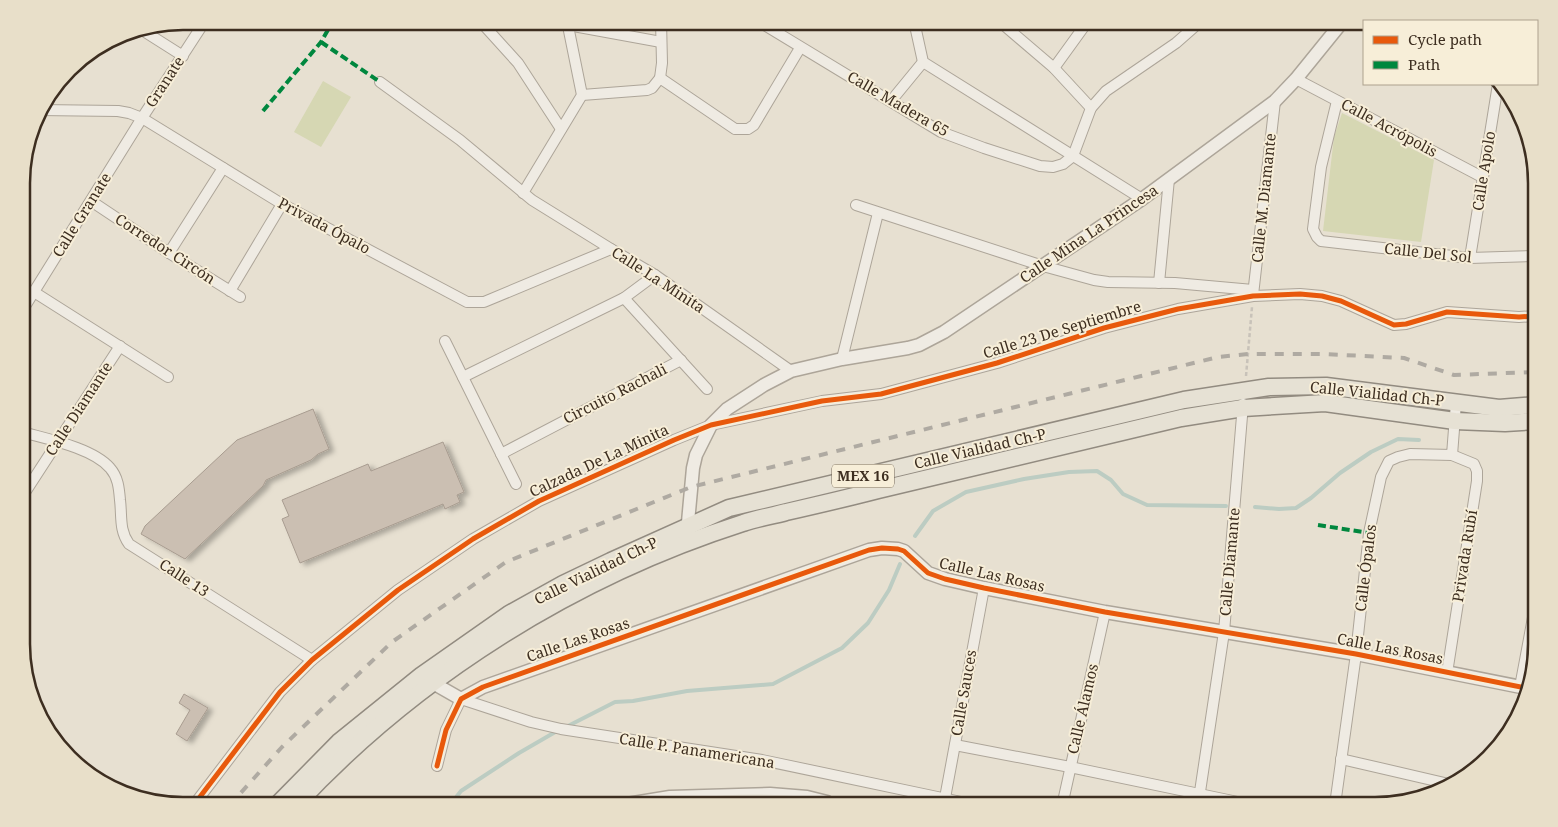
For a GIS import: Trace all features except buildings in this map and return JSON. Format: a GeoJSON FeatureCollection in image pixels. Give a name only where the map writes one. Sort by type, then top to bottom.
{"type":"FeatureCollection","features":[{"type":"Feature","properties":{"kind":"main road","name":"Calle Vialidad Ch-P"},"geometry":{"type":"LineString","coordinates":[[285,797],[339,742],[427,679],[504,633],[582,590],[651,557],[729,508],[1184,400],[1269,387],[1326,386],[1456,404],[1499,408],[1528,406]]}},
{"type":"Feature","properties":{"kind":"main road","name":"Calle Vialidad Ch-P"},"geometry":{"type":"LineString","coordinates":[[687,536],[1181,418],[1243,408],[1325,403],[1455,421],[1505,423],[1528,422]]}},
{"type":"Feature","properties":{"kind":"main road","name":"Calle Vialidad Ch-P"},"geometry":{"type":"LineString","coordinates":[[304,797],[427,679]]}},
{"type":"Feature","properties":{"kind":"street","name":"Granate"},"geometry":{"type":"LineString","coordinates":[[142,118],[199,30]]}},
{"type":"Feature","properties":{"kind":"street"},"geometry":{"type":"LineString","coordinates":[[488,30],[518,63],[561,129]]}},
{"type":"Feature","properties":{"kind":"street"},"geometry":{"type":"LineString","coordinates":[[522,193],[582,95],[568,30]]}},
{"type":"Feature","properties":{"kind":"street"},"geometry":{"type":"LineString","coordinates":[[602,30],[661,42]]}},
{"type":"Feature","properties":{"kind":"street"},"geometry":{"type":"LineString","coordinates":[[582,95],[647,90],[657,84],[660,78],[661,30]]}},
{"type":"Feature","properties":{"kind":"street","name":"Calle Madera 65"},"geometry":{"type":"LineString","coordinates":[[772,30],[941,132],[1040,166],[1053,167],[1063,164],[1073,156]]}},
{"type":"Feature","properties":{"kind":"street"},"geometry":{"type":"LineString","coordinates":[[916,30],[923,62],[1142,199]]}},
{"type":"Feature","properties":{"kind":"street"},"geometry":{"type":"LineString","coordinates":[[1010,30],[1054,68],[1091,108]]}},
{"type":"Feature","properties":{"kind":"street"},"geometry":{"type":"LineString","coordinates":[[1054,68],[1081,30]]}},
{"type":"Feature","properties":{"kind":"street"},"geometry":{"type":"LineString","coordinates":[[1073,156],[1091,108],[1106,91],[1176,43],[1191,30]]}},
{"type":"Feature","properties":{"kind":"street","name":"Calle Mina La Princesa"},"geometry":{"type":"LineString","coordinates":[[791,371],[842,359],[908,348],[944,332],[1142,199],[1275,101],[1296,79],[1336,30]]}},
{"type":"Feature","properties":{"kind":"street"},"geometry":{"type":"LineString","coordinates":[[148,34],[182,56]]}},
{"type":"Feature","properties":{"kind":"street"},"geometry":{"type":"LineString","coordinates":[[660,78],[735,129],[748,129],[754,125],[800,48]]}},
{"type":"Feature","properties":{"kind":"street"},"geometry":{"type":"LineString","coordinates":[[891,102],[923,62]]}},
{"type":"Feature","properties":{"kind":"street","name":"Calle Acrópolis"},"geometry":{"type":"LineString","coordinates":[[1296,79],[1482,177]]}},
{"type":"Feature","properties":{"kind":"street","name":"Calle La Minita"},"geometry":{"type":"LineString","coordinates":[[380,82],[460,140],[522,193],[655,275],[791,371]]}},
{"type":"Feature","properties":{"kind":"street","name":"Calle Apolo"},"geometry":{"type":"LineString","coordinates":[[1470,258],[1496,90]]}},
{"type":"Feature","properties":{"kind":"street","name":"Calle M. Diamante"},"geometry":{"type":"LineString","coordinates":[[1253,292],[1275,101]]}},
{"type":"Feature","properties":{"kind":"street","name":"Calle Del Sol"},"geometry":{"type":"LineString","coordinates":[[1337,101],[1321,167],[1313,229],[1321,241],[1470,258],[1528,256]]}},
{"type":"Feature","properties":{"kind":"street","name":"Privada Ópalo"},"geometry":{"type":"LineString","coordinates":[[49,110],[118,111],[142,118],[282,204],[467,302],[484,302],[610,249]]}},
{"type":"Feature","properties":{"kind":"street","name":"Calle Granate"},"geometry":{"type":"LineString","coordinates":[[30,299],[142,118]]}},
{"type":"Feature","properties":{"kind":"street"},"geometry":{"type":"LineString","coordinates":[[169,253],[224,168]]}},
{"type":"Feature","properties":{"kind":"street"},"geometry":{"type":"LineString","coordinates":[[1159,283],[1169,179]]}},
{"type":"Feature","properties":{"kind":"street","name":"Corredor Circón"},"geometry":{"type":"LineString","coordinates":[[92,201],[169,253],[240,297]]}},
{"type":"Feature","properties":{"kind":"street"},"geometry":{"type":"LineString","coordinates":[[230,291],[282,204]]}},
{"type":"Feature","properties":{"kind":"street"},"geometry":{"type":"LineString","coordinates":[[856,205],[1043,266],[1094,280],[1159,283],[1253,292]]}},
{"type":"Feature","properties":{"kind":"street"},"geometry":{"type":"LineString","coordinates":[[842,359],[878,213]]}},
{"type":"Feature","properties":{"kind":"street"},"geometry":{"type":"LineString","coordinates":[[463,377],[624,298],[655,275]]}},
{"type":"Feature","properties":{"kind":"street"},"geometry":{"type":"LineString","coordinates":[[34,292],[168,377]]}},
{"type":"Feature","properties":{"kind":"street","name":"Calle 23 De Septiembre"},"geometry":{"type":"LineString","coordinates":[[711,424],[822,401],[881,394],[997,363],[1104,328],[1253,292],[1322,296],[1341,301],[1394,324],[1406,324],[1447,312],[1528,316]]}},
{"type":"Feature","properties":{"kind":"street","name":"Circuito Rachali"},"geometry":{"type":"LineString","coordinates":[[501,454],[681,360],[624,298]]}},
{"type":"Feature","properties":{"kind":"street"},"geometry":{"type":"LineString","coordinates":[[445,341],[516,484]]}},
{"type":"Feature","properties":{"kind":"street","name":"Calle Diamante"},"geometry":{"type":"LineString","coordinates":[[30,485],[120,346]]}},
{"type":"Feature","properties":{"kind":"street"},"geometry":{"type":"LineString","coordinates":[[681,360],[707,389]]}},
{"type":"Feature","properties":{"kind":"street","name":"Calzada De La Minita"},"geometry":{"type":"LineString","coordinates":[[200,797],[280,692],[312,660],[398,590],[473,539],[539,502],[711,424],[727,409],[764,385],[791,371]]}},
{"type":"Feature","properties":{"kind":"street","name":"Calle Diamante"},"geometry":{"type":"LineString","coordinates":[[1199,795],[1224,632],[1244,391]]}},
{"type":"Feature","properties":{"kind":"street"},"geometry":{"type":"LineString","coordinates":[[1452,455],[1456,404]]}},
{"type":"Feature","properties":{"kind":"street","name":"Calzada De La Minita"},"geometry":{"type":"LineString","coordinates":[[687,536],[694,463],[711,424]]}},
{"type":"Feature","properties":{"kind":"street"},"geometry":{"type":"LineString","coordinates":[[30,434],[58,442]]}},
{"type":"Feature","properties":{"kind":"street","name":"Calle 13"},"geometry":{"type":"LineString","coordinates":[[58,442],[80,449],[105,463],[115,475],[119,486],[122,529],[129,544],[312,660]]}},
{"type":"Feature","properties":{"kind":"street","name":"Calle Ópalos"},"geometry":{"type":"LineString","coordinates":[[1336,797],[1356,654],[1369,533],[1381,476],[1389,462],[1404,455],[1452,455]]}},
{"type":"Feature","properties":{"kind":"street","name":"Privada Rubí"},"geometry":{"type":"LineString","coordinates":[[1447,673],[1477,481],[1477,471],[1474,464],[1452,455]]}},
{"type":"Feature","properties":{"kind":"street","name":"Calle Las Rosas"},"geometry":{"type":"LineString","coordinates":[[461,699],[482,687],[875,549],[898,549],[904,551],[928,573],[984,588],[1105,612],[1356,654],[1521,688]]}},
{"type":"Feature","properties":{"kind":"street","name":"Calle Sauces"},"geometry":{"type":"LineString","coordinates":[[945,797],[984,588]]}},
{"type":"Feature","properties":{"kind":"street","name":"Calle Álamos"},"geometry":{"type":"LineString","coordinates":[[1064,797],[1105,612]]}},
{"type":"Feature","properties":{"kind":"street","name":"Calle P. Panamericana"},"geometry":{"type":"LineString","coordinates":[[427,679],[461,699],[531,722],[561,729],[762,760],[940,797]]}},
{"type":"Feature","properties":{"kind":"street"},"geometry":{"type":"LineString","coordinates":[[437,766],[446,730],[461,699]]}},
{"type":"Feature","properties":{"kind":"street"},"geometry":{"type":"LineString","coordinates":[[955,745],[1070,767],[1209,797]]}},
{"type":"Feature","properties":{"kind":"street"},"geometry":{"type":"LineString","coordinates":[[1341,759],[1433,784]]}},
{"type":"Feature","properties":{"kind":"street"},"geometry":{"type":"LineString","coordinates":[[670,797],[770,794],[807,797]]}},
{"type":"Feature","properties":{"kind":"path"},"geometry":{"type":"LineString","coordinates":[[1244,391],[1253,292]]}},
{"type":"Feature","properties":{"kind":"green space"},"geometry":{"type":"Polygon","coordinates":[[[323,81],[351,97],[321,147],[294,132],[323,81]]]}},
{"type":"Feature","properties":{"kind":"green space"},"geometry":{"type":"Polygon","coordinates":[[[1342,113],[1434,160],[1421,242],[1323,231],[1334,137],[1342,113]]]}},
{"type":"Feature","properties":{"kind":"waterway"},"geometry":{"type":"LineString","coordinates":[[1255,507],[1296,508],[1311,498],[1340,473],[1371,452],[1398,439],[1419,440]]}},
{"type":"Feature","properties":{"kind":"waterway"},"geometry":{"type":"LineString","coordinates":[[915,536],[933,511],[966,492],[1024,479],[1069,472],[1097,471],[1111,480],[1123,494],[1147,505],[1226,506]]}},
{"type":"Feature","properties":{"kind":"waterway"},"geometry":{"type":"LineString","coordinates":[[566,727],[615,702],[633,701],[687,691],[773,684],[842,648],[868,623],[889,590],[900,564]]}},
{"type":"Feature","properties":{"kind":"waterway"},"geometry":{"type":"LineString","coordinates":[[456,797],[461,791],[519,753],[557,731]]}},
{"type":"Feature","properties":{"kind":"railway"},"geometry":{"type":"LineString","coordinates":[[237,797],[282,747],[392,642],[506,562],[691,487],[1218,357],[1248,354],[1324,354],[1404,358],[1454,375],[1528,372]]}},
{"type":"Feature","properties":{"kind":"marked path"},"geometry":{"type":"LineString","coordinates":[[263,111],[321,42],[328,30]]}},
{"type":"Feature","properties":{"kind":"marked path"},"geometry":{"type":"LineString","coordinates":[[321,42],[380,82]]}},
{"type":"Feature","properties":{"kind":"marked path"},"geometry":{"type":"LineString","coordinates":[[1318,525],[1369,533]]}},
{"type":"Feature","properties":{"kind":"cycle path"},"geometry":{"type":"LineString","coordinates":[[200,797],[280,692],[312,660],[398,590],[473,539],[539,501],[711,425],[822,401],[881,394],[997,363],[1104,328],[1178,309],[1253,296],[1300,294],[1322,296],[1341,301],[1394,325],[1406,324],[1447,312],[1528,316]]}},
{"type":"Feature","properties":{"kind":"cycle path"},"geometry":{"type":"LineString","coordinates":[[437,766],[446,730],[461,699],[483,687],[869,550],[882,548],[904,551],[928,573],[984,588],[1105,612],[1356,654],[1522,687]]}}]}
